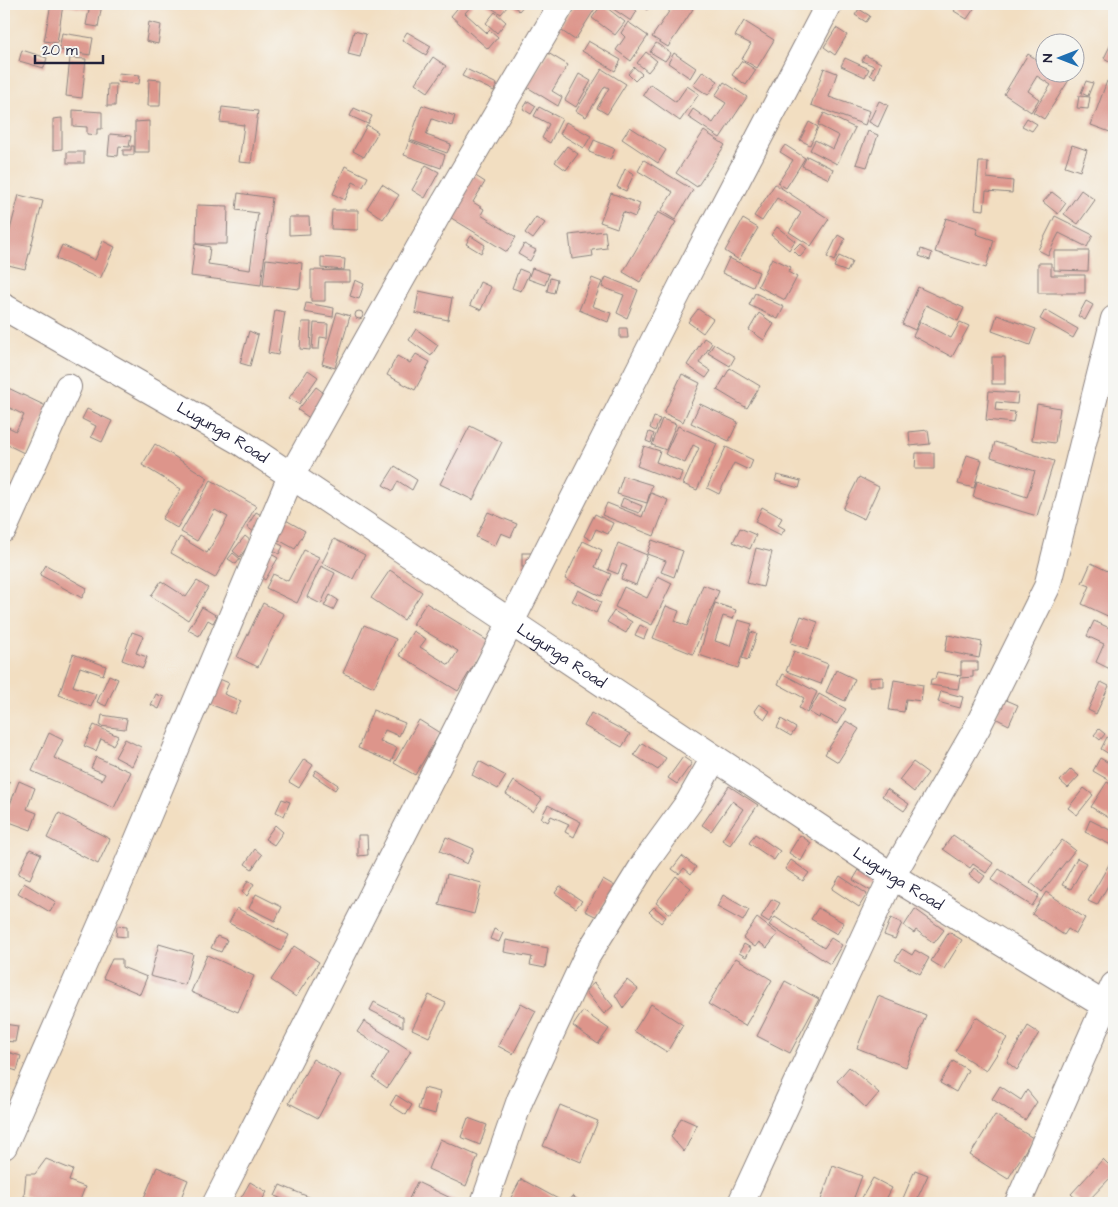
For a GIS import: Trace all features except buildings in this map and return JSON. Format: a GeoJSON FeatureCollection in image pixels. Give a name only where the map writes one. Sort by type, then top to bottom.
{"type":"FeatureCollection","features":[{"type":"Feature","properties":{"kind":"street"},"geometry":{"type":"LineString","coordinates":[[4,1146],[125,870],[291,476],[442,208],[562,4]]}},
{"type":"Feature","properties":{"kind":"street"},"geometry":{"type":"LineString","coordinates":[[216,1203],[682,285],[829,4]]}},
{"type":"Feature","properties":{"kind":"street","name":"Lugunga Road"},"geometry":{"type":"LineString","coordinates":[[4,307],[239,441],[892,876],[1111,1001]]}},
{"type":"Feature","properties":{"kind":"street"},"geometry":{"type":"LineString","coordinates":[[741,1203],[892,876],[977,728],[1047,587],[1114,318]]}},
{"type":"Feature","properties":{"kind":"street"},"geometry":{"type":"LineString","coordinates":[[4,529],[68,387]]}},
{"type":"Feature","properties":{"kind":"street"},"geometry":{"type":"LineString","coordinates":[[484,1203],[520,1100],[587,956],[646,861],[689,802],[714,758]]}},
{"type":"Feature","properties":{"kind":"street"},"geometry":{"type":"LineString","coordinates":[[1018,1203],[1111,1001]]}}]}
